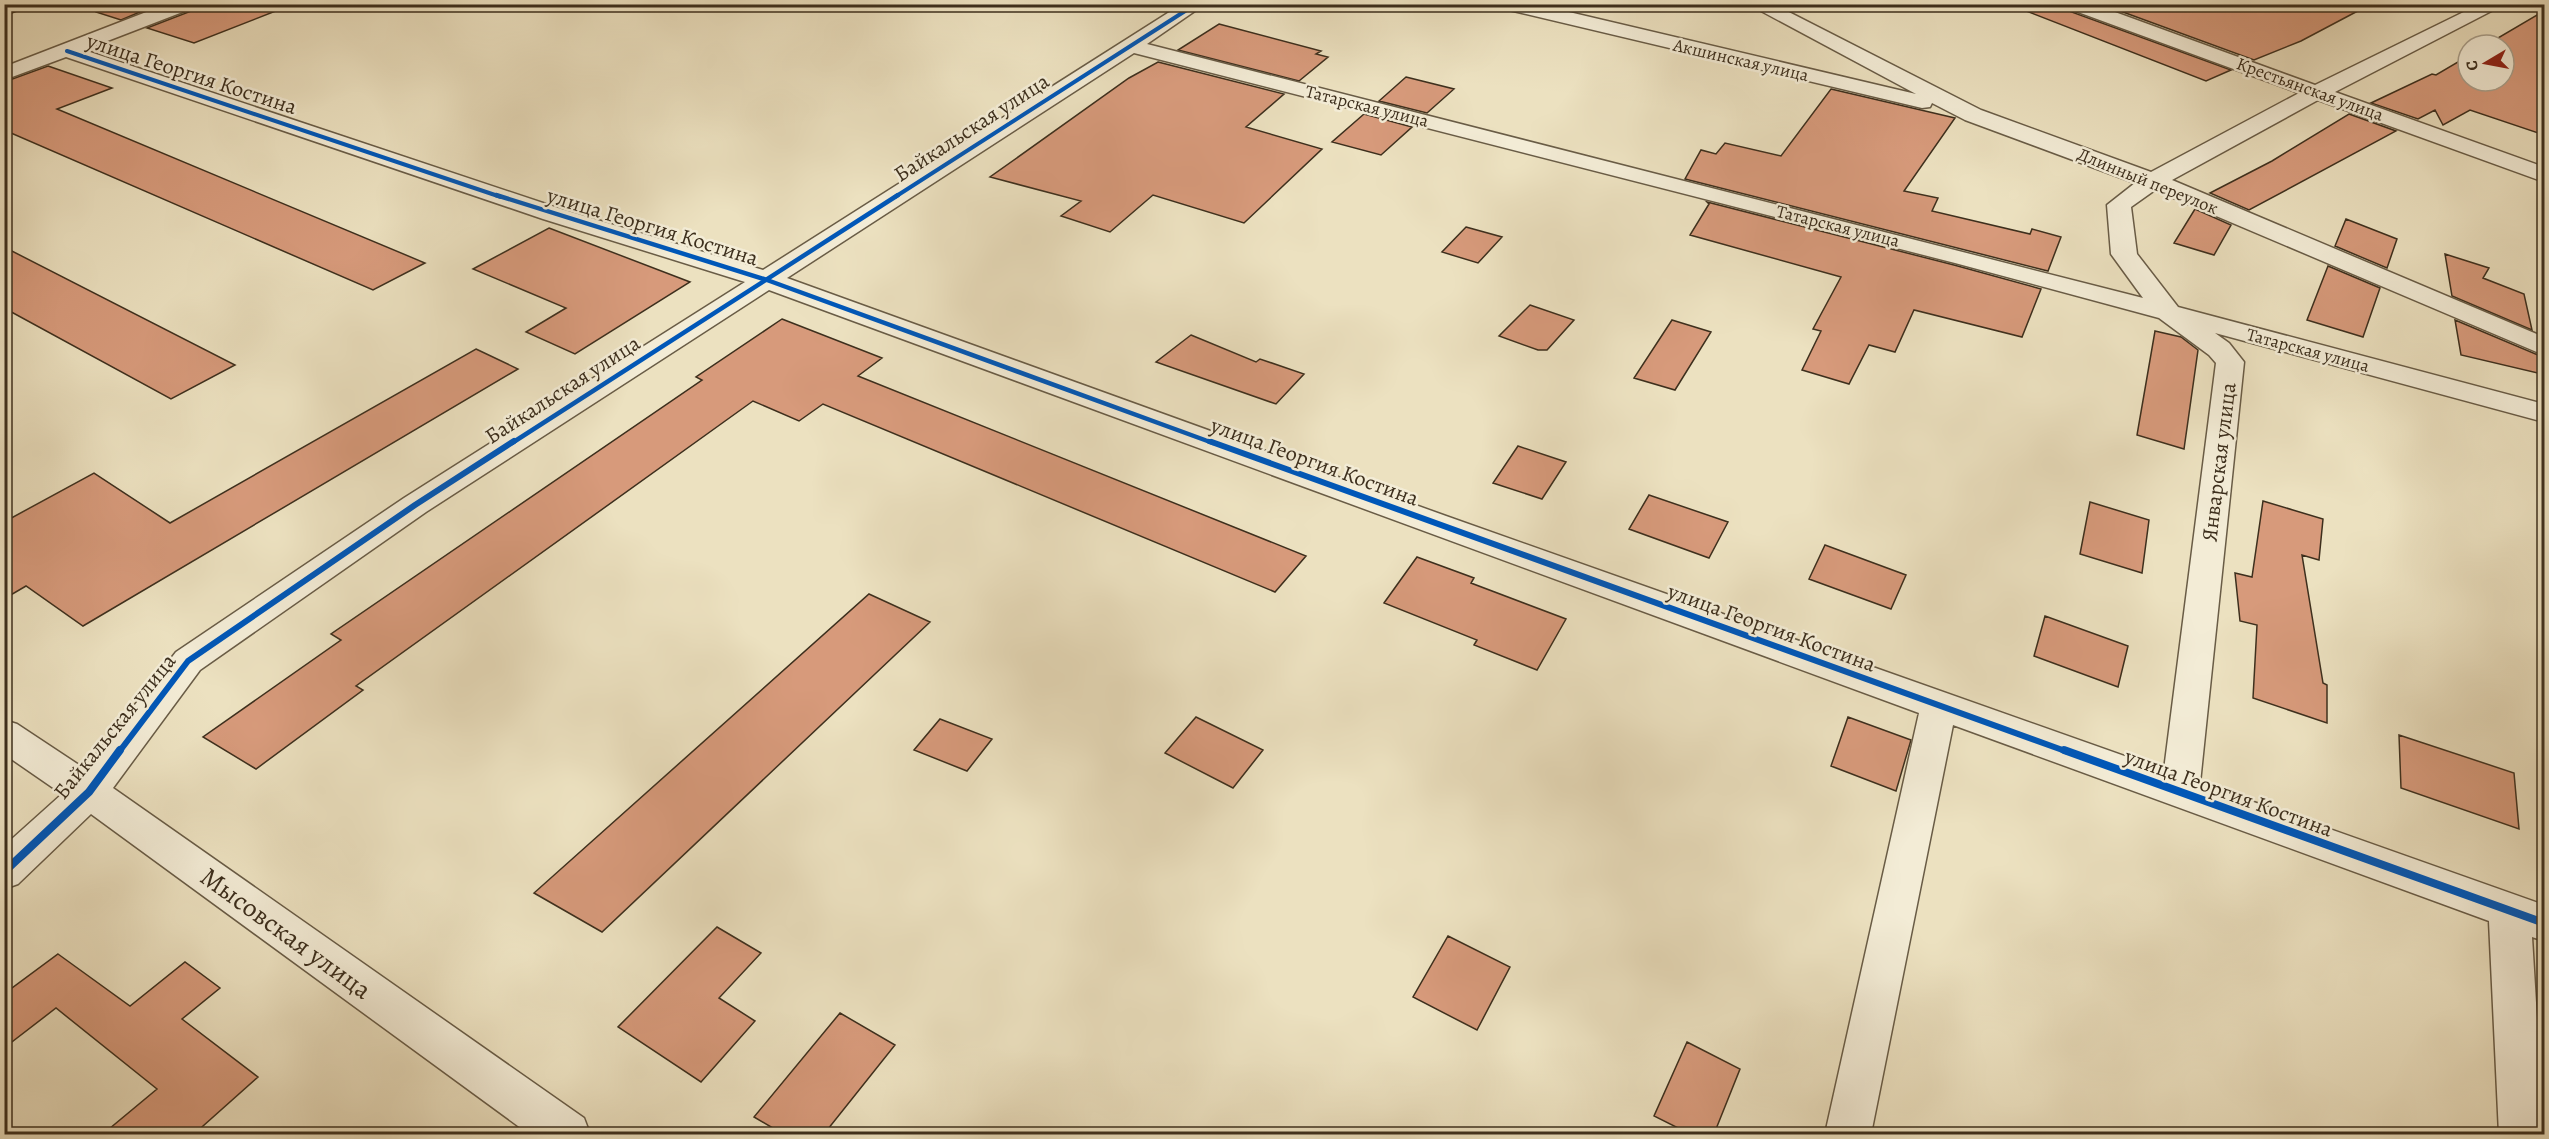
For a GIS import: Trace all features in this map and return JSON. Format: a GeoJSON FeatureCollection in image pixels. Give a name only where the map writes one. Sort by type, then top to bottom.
{"type":"FeatureCollection","features":[{"type":"Feature","properties":{"kind":"street"},"geometry":{"type":"LineString","coordinates":[[4,9],[16,4]]}},
{"type":"Feature","properties":{"kind":"street"},"geometry":{"type":"LineString","coordinates":[[4,74],[186,4]]}},
{"type":"Feature","properties":{"kind":"street","name":"Байкальская улица"},"geometry":{"type":"LineString","coordinates":[[4,872],[89,792],[189,662],[415,505],[1196,4]]}},
{"type":"Feature","properties":{"kind":"street","name":"Акшинская улица"},"geometry":{"type":"LineString","coordinates":[[1509,4],[1973,115]]}},
{"type":"Feature","properties":{"kind":"street","name":"Длинный переулок"},"geometry":{"type":"LineString","coordinates":[[1757,4],[1973,115],[2153,181],[2544,347]]}},
{"type":"Feature","properties":{"kind":"street","name":"Крестьянская улица"},"geometry":{"type":"LineString","coordinates":[[2074,4],[2544,175]]}},
{"type":"Feature","properties":{"kind":"street","name":"Январская улица"},"geometry":{"type":"LineString","coordinates":[[2180,793],[2230,362],[2219,349],[2166,311],[2124,254],[2119,205],[2153,181],[2317,92],[2496,4]]}},
{"type":"Feature","properties":{"kind":"street","name":"Татарская улица"},"geometry":{"type":"LineString","coordinates":[[1130,46],[2166,311],[2544,413]]}},
{"type":"Feature","properties":{"kind":"street","name":"улица Георгия Костина"},"geometry":{"type":"LineString","coordinates":[[67,51],[552,214],[767,280],[2527,917]]}},
{"type":"Feature","properties":{"kind":"street"},"geometry":{"type":"LineString","coordinates":[[1848,1134],[1939,706]]}},
{"type":"Feature","properties":{"kind":"street","name":"Мысовская улица"},"geometry":{"type":"LineString","coordinates":[[4,734],[89,792],[567,1134]]}},
{"type":"Feature","properties":{"kind":"street"},"geometry":{"type":"LineString","coordinates":[[2522,1134],[2527,917]]}},
{"type":"Feature","properties":{"kind":"building"},"geometry":{"type":"Polygon","coordinates":[[[97,4],[159,4],[121,20],[96,12],[97,4]]]}},
{"type":"Feature","properties":{"kind":"building"},"geometry":{"type":"Polygon","coordinates":[[[197,4],[286,4],[286,7],[194,43],[147,28],[194,10],[197,4]]]}},
{"type":"Feature","properties":{"kind":"building"},"geometry":{"type":"Polygon","coordinates":[[[2017,4],[2063,4],[2066,10],[2231,70],[2206,81],[2016,7],[2017,4]]]}},
{"type":"Feature","properties":{"kind":"building"},"geometry":{"type":"Polygon","coordinates":[[[2101,4],[2371,4],[2301,41],[2254,60],[2101,4]]]}},
{"type":"Feature","properties":{"kind":"building"},"geometry":{"type":"Polygon","coordinates":[[[2544,11],[2544,135],[2470,110],[2443,125],[2435,110],[2418,119],[2371,103],[2432,74],[2436,75],[2456,63],[2456,93],[2516,93],[2516,33],[2506,33],[2544,11]]]}},
{"type":"Feature","properties":{"kind":"building"},"geometry":{"type":"Polygon","coordinates":[[[1219,24],[1321,51],[1316,54],[1328,57],[1299,81],[1178,50],[1219,24]]]}},
{"type":"Feature","properties":{"kind":"building"},"geometry":{"type":"Polygon","coordinates":[[[1158,62],[1284,94],[1246,127],[1322,149],[1244,223],[1153,195],[1110,232],[1061,216],[1081,201],[990,177],[1129,78],[1158,62]]]}},
{"type":"Feature","properties":{"kind":"building"},"geometry":{"type":"Polygon","coordinates":[[[48,66],[112,88],[57,109],[425,263],[373,290],[4,130],[4,82],[48,66]]]}},
{"type":"Feature","properties":{"kind":"building"},"geometry":{"type":"Polygon","coordinates":[[[1406,77],[1454,89],[1427,113],[1379,101],[1406,77]]]}},
{"type":"Feature","properties":{"kind":"building"},"geometry":{"type":"Polygon","coordinates":[[[1831,89],[1955,118],[1904,191],[1938,198],[1932,211],[2030,234],[2032,229],[2061,237],[2048,271],[1685,179],[1701,150],[1716,154],[1725,143],[1781,156],[1831,89]]]}},
{"type":"Feature","properties":{"kind":"building"},"geometry":{"type":"Polygon","coordinates":[[[1364,114],[1412,127],[1381,155],[1332,142],[1364,114]]]}},
{"type":"Feature","properties":{"kind":"building"},"geometry":{"type":"Polygon","coordinates":[[[2349,114],[2396,131],[2249,210],[2210,193],[2272,161],[2349,114]]]}},
{"type":"Feature","properties":{"kind":"building"},"geometry":{"type":"Polygon","coordinates":[[[1707,202],[2041,289],[2022,337],[1914,310],[1895,352],[1869,345],[1849,384],[1802,370],[1821,331],[1813,329],[1841,277],[1690,235],[1709,204],[1707,202]]]}},
{"type":"Feature","properties":{"kind":"building"},"geometry":{"type":"Polygon","coordinates":[[[2195,209],[2231,225],[2214,255],[2174,243],[2195,209]]]}},
{"type":"Feature","properties":{"kind":"building"},"geometry":{"type":"Polygon","coordinates":[[[2346,219],[2397,239],[2387,268],[2335,246],[2346,219]]]}},
{"type":"Feature","properties":{"kind":"building"},"geometry":{"type":"Polygon","coordinates":[[[1466,227],[1502,237],[1478,263],[1442,252],[1466,227]]]}},
{"type":"Feature","properties":{"kind":"building"},"geometry":{"type":"Polygon","coordinates":[[[549,228],[690,282],[575,354],[526,332],[566,308],[473,269],[549,228]]]}},
{"type":"Feature","properties":{"kind":"building"},"geometry":{"type":"Polygon","coordinates":[[[4,247],[235,365],[171,399],[4,308],[4,247]]]}},
{"type":"Feature","properties":{"kind":"building"},"geometry":{"type":"Polygon","coordinates":[[[2445,254],[2489,268],[2483,278],[2524,294],[2532,330],[2452,296],[2445,254]]]}},
{"type":"Feature","properties":{"kind":"building"},"geometry":{"type":"Polygon","coordinates":[[[2328,266],[2380,288],[2363,337],[2307,320],[2328,266]]]}},
{"type":"Feature","properties":{"kind":"building"},"geometry":{"type":"Polygon","coordinates":[[[1530,305],[1574,320],[1547,350],[1538,350],[1499,336],[1530,305]]]}},
{"type":"Feature","properties":{"kind":"building"},"geometry":{"type":"Polygon","coordinates":[[[782,319],[882,358],[858,376],[1306,556],[1275,592],[823,404],[799,421],[753,401],[356,686],[363,690],[256,769],[203,737],[341,640],[331,634],[702,380],[696,377],[782,319]]]}},
{"type":"Feature","properties":{"kind":"building"},"geometry":{"type":"Polygon","coordinates":[[[1672,320],[1711,332],[1675,390],[1634,378],[1672,320]]]}},
{"type":"Feature","properties":{"kind":"building"},"geometry":{"type":"Polygon","coordinates":[[[2455,320],[2538,355],[2542,374],[2461,355],[2455,320]]]}},
{"type":"Feature","properties":{"kind":"building"},"geometry":{"type":"Polygon","coordinates":[[[2155,331],[2181,337],[2198,350],[2184,449],[2137,435],[2155,331]]]}},
{"type":"Feature","properties":{"kind":"building"},"geometry":{"type":"Polygon","coordinates":[[[1191,335],[1256,362],[1260,359],[1304,374],[1276,404],[1156,362],[1191,335]]]}},
{"type":"Feature","properties":{"kind":"building"},"geometry":{"type":"Polygon","coordinates":[[[476,349],[518,369],[83,626],[26,586],[4,599],[4,522],[94,473],[170,523],[476,349]]]}},
{"type":"Feature","properties":{"kind":"building"},"geometry":{"type":"Polygon","coordinates":[[[1518,446],[1566,462],[1542,499],[1493,483],[1518,446]]]}},
{"type":"Feature","properties":{"kind":"building"},"geometry":{"type":"Polygon","coordinates":[[[1649,495],[1728,522],[1709,558],[1629,529],[1649,495]]]}},
{"type":"Feature","properties":{"kind":"building"},"geometry":{"type":"Polygon","coordinates":[[[2263,501],[2323,519],[2319,560],[2302,555],[2323,683],[2327,685],[2327,723],[2253,698],[2257,625],[2240,621],[2235,573],[2252,577],[2263,501]]]}},
{"type":"Feature","properties":{"kind":"building"},"geometry":{"type":"Polygon","coordinates":[[[2090,502],[2149,520],[2142,573],[2080,554],[2090,502]]]}},
{"type":"Feature","properties":{"kind":"building"},"geometry":{"type":"Polygon","coordinates":[[[1825,545],[1906,575],[1891,609],[1809,579],[1825,545]]]}},
{"type":"Feature","properties":{"kind":"building"},"geometry":{"type":"Polygon","coordinates":[[[1417,557],[1474,578],[1471,583],[1566,619],[1537,670],[1474,645],[1477,640],[1384,603],[1417,557]]]}},
{"type":"Feature","properties":{"kind":"building"},"geometry":{"type":"Polygon","coordinates":[[[869,594],[930,622],[602,932],[534,893],[869,594]]]}},
{"type":"Feature","properties":{"kind":"building"},"geometry":{"type":"Polygon","coordinates":[[[2045,616],[2128,646],[2118,687],[2034,656],[2045,616]]]}},
{"type":"Feature","properties":{"kind":"building"},"geometry":{"type":"Polygon","coordinates":[[[1196,717],[1263,750],[1233,788],[1165,753],[1196,717]]]}},
{"type":"Feature","properties":{"kind":"building"},"geometry":{"type":"Polygon","coordinates":[[[1848,717],[1911,740],[1896,791],[1831,766],[1848,717]]]}},
{"type":"Feature","properties":{"kind":"building"},"geometry":{"type":"Polygon","coordinates":[[[940,719],[992,739],[967,771],[914,750],[940,719]]]}},
{"type":"Feature","properties":{"kind":"building"},"geometry":{"type":"Polygon","coordinates":[[[2399,735],[2514,773],[2519,829],[2401,788],[2399,735]]]}},
{"type":"Feature","properties":{"kind":"building"},"geometry":{"type":"Polygon","coordinates":[[[717,927],[761,953],[719,998],[755,1021],[701,1082],[618,1027],[717,927]]]}},
{"type":"Feature","properties":{"kind":"building"},"geometry":{"type":"Polygon","coordinates":[[[1448,936],[1510,967],[1477,1030],[1413,997],[1448,936]]]}},
{"type":"Feature","properties":{"kind":"building"},"geometry":{"type":"Polygon","coordinates":[[[58,954],[130,1006],[185,962],[220,988],[182,1019],[258,1077],[194,1134],[103,1134],[157,1089],[56,1008],[4,1048],[4,994],[58,954]]]}},
{"type":"Feature","properties":{"kind":"building"},"geometry":{"type":"Polygon","coordinates":[[[840,1013],[895,1045],[824,1134],[783,1134],[754,1117],[840,1013]]]}},
{"type":"Feature","properties":{"kind":"building"},"geometry":{"type":"Polygon","coordinates":[[[1687,1042],[1740,1069],[1714,1134],[1690,1134],[1654,1116],[1687,1042]]]}},
{"type":"Feature","properties":{"kind":"cycle path"},"geometry":{"type":"LineString","coordinates":[[4,872],[89,792],[188,661],[415,505],[1196,4]]}},
{"type":"Feature","properties":{"kind":"cycle path"},"geometry":{"type":"LineString","coordinates":[[67,51],[552,214],[767,280],[1435,524],[2544,923]]}}]}
